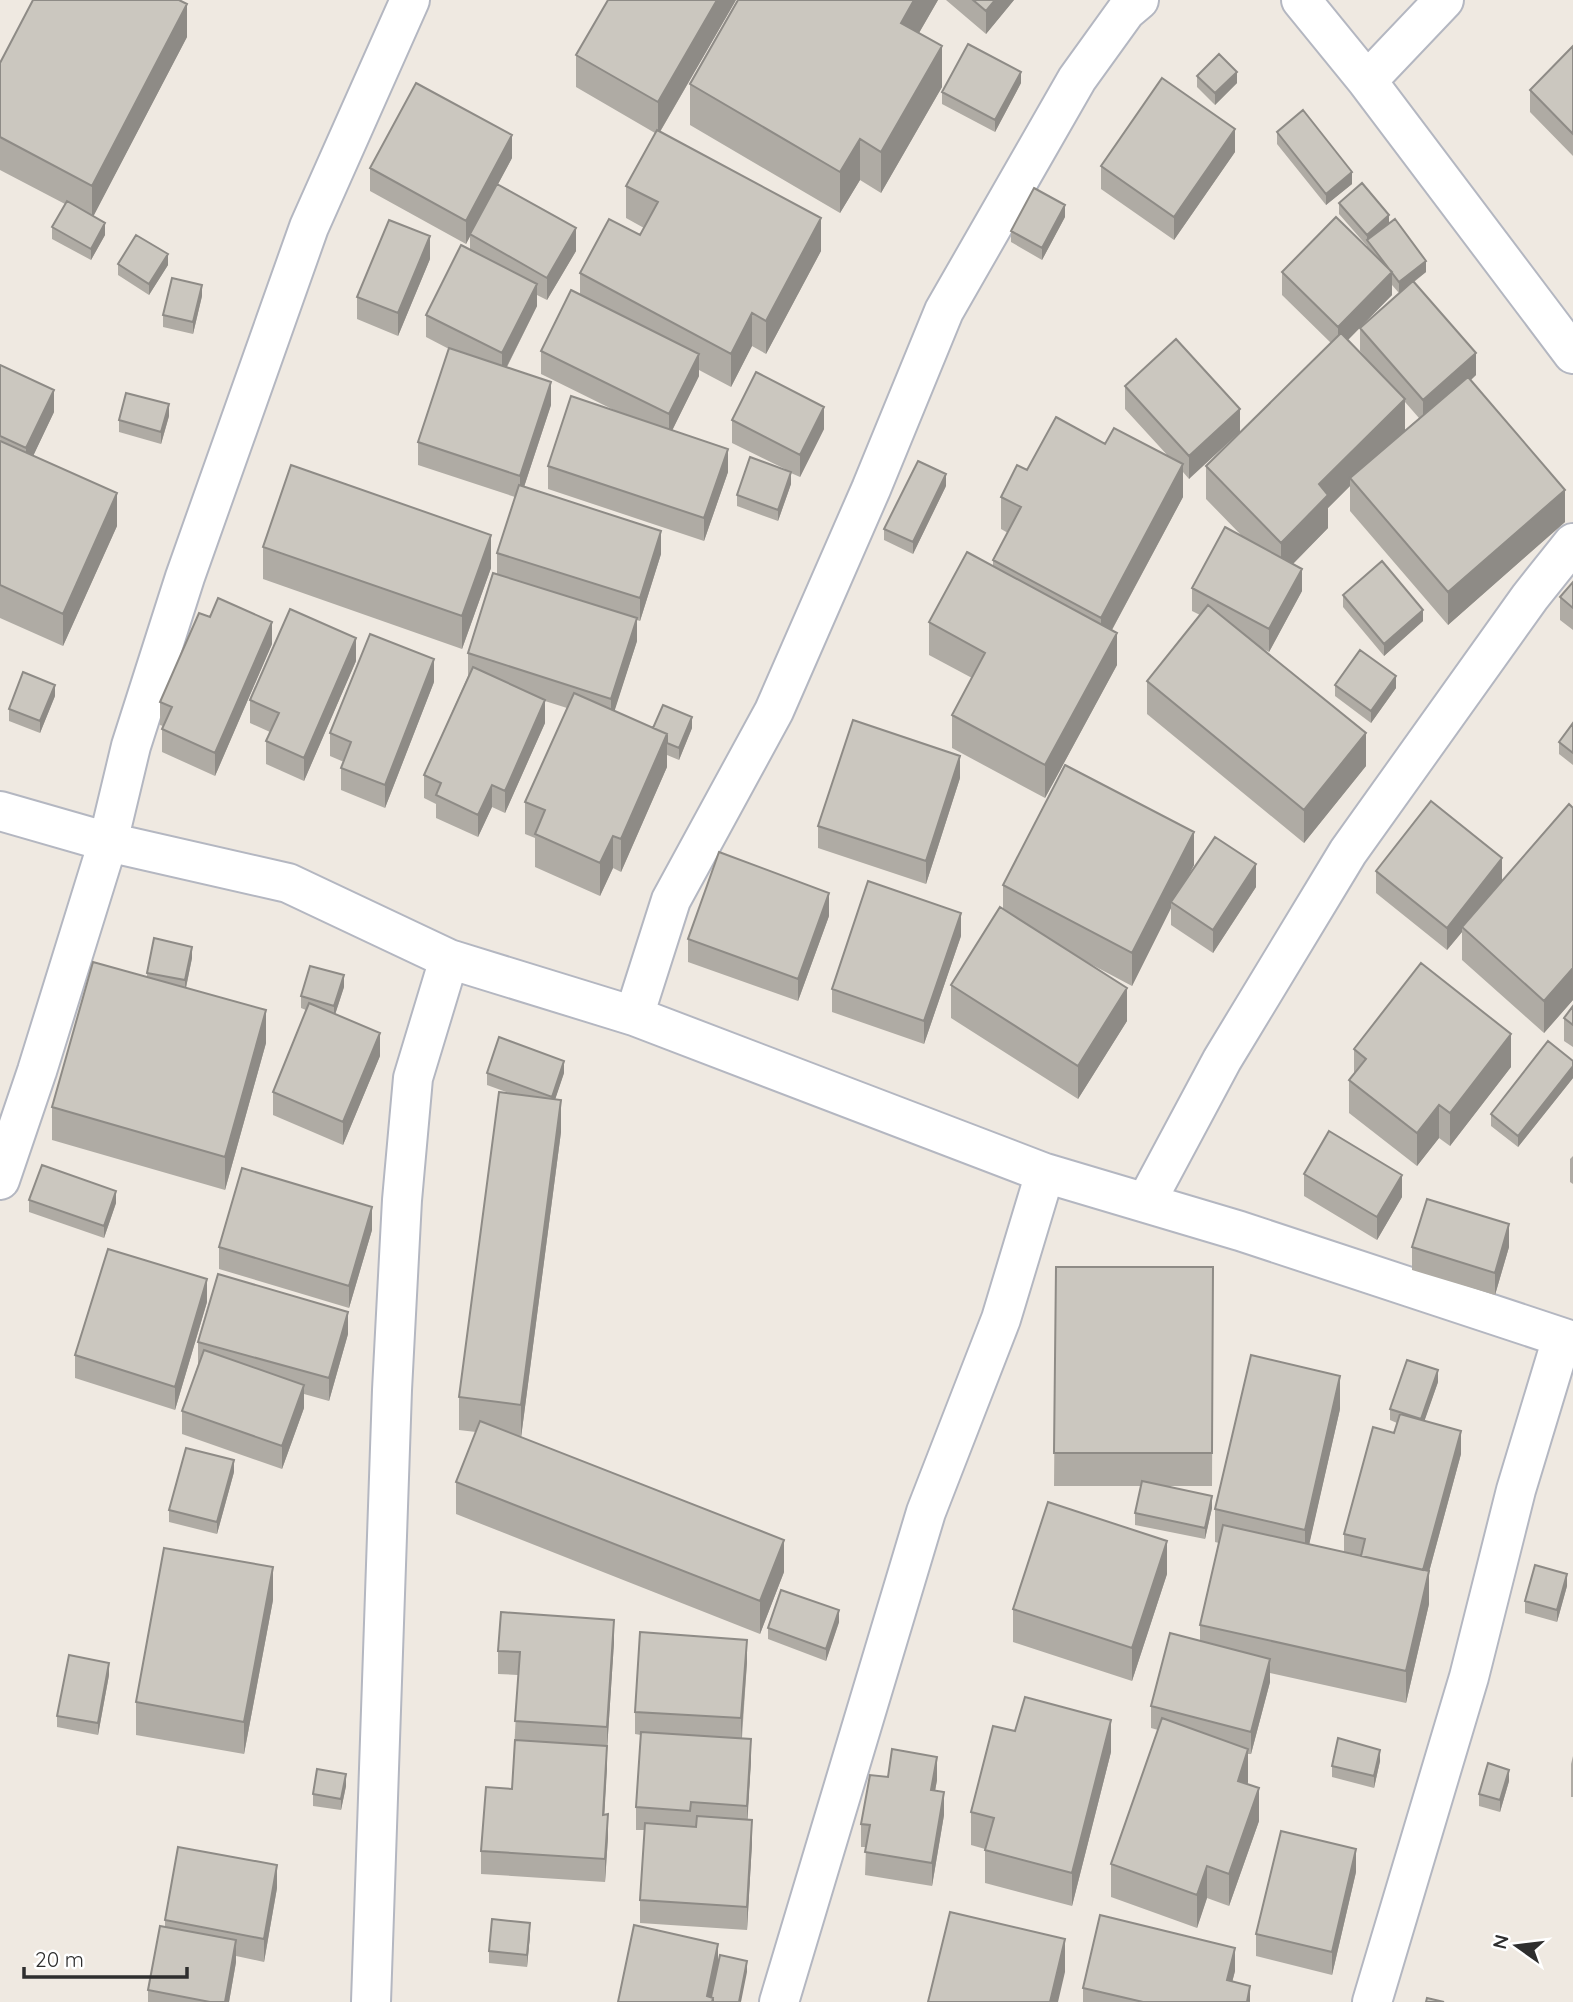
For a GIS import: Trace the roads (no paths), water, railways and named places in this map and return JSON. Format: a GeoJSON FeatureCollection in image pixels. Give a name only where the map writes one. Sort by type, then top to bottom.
{"type":"FeatureCollection","features":[{"type":"Feature","properties":{"kind":"street"},"geometry":{"type":"LineString","coordinates":[[0,1180],[108,842],[131,746],[185,577],[309,227],[410,0]]}},
{"type":"Feature","properties":{"kind":"street"},"geometry":{"type":"LineString","coordinates":[[634,1016],[671,900],[774,712],[944,311],[1077,79],[1126,11],[1139,0]]}},
{"type":"Feature","properties":{"kind":"street"},"geometry":{"type":"LineString","coordinates":[[1301,0],[1367,81],[1573,354]]}},
{"type":"Feature","properties":{"kind":"street"},"geometry":{"type":"LineString","coordinates":[[1367,81],[1444,0]]}},
{"type":"Feature","properties":{"kind":"street"},"geometry":{"type":"LineString","coordinates":[[1146,1202],[1222,1060],[1348,852],[1530,597],[1573,543]]}},
{"type":"Feature","properties":{"kind":"street"},"geometry":{"type":"LineString","coordinates":[[0,811],[108,842],[288,884],[449,959],[634,1016],[1045,1173],[1146,1202],[1568,1340],[1516,1490],[1469,1677],[1372,2002]]}},
{"type":"Feature","properties":{"kind":"street"},"geometry":{"type":"LineString","coordinates":[[371,2002],[392,1390],[402,1200],[413,1078],[449,959]]}},
{"type":"Feature","properties":{"kind":"street"},"geometry":{"type":"LineString","coordinates":[[779,2002],[926,1512],[1000,1319],[1045,1173]]}}]}
